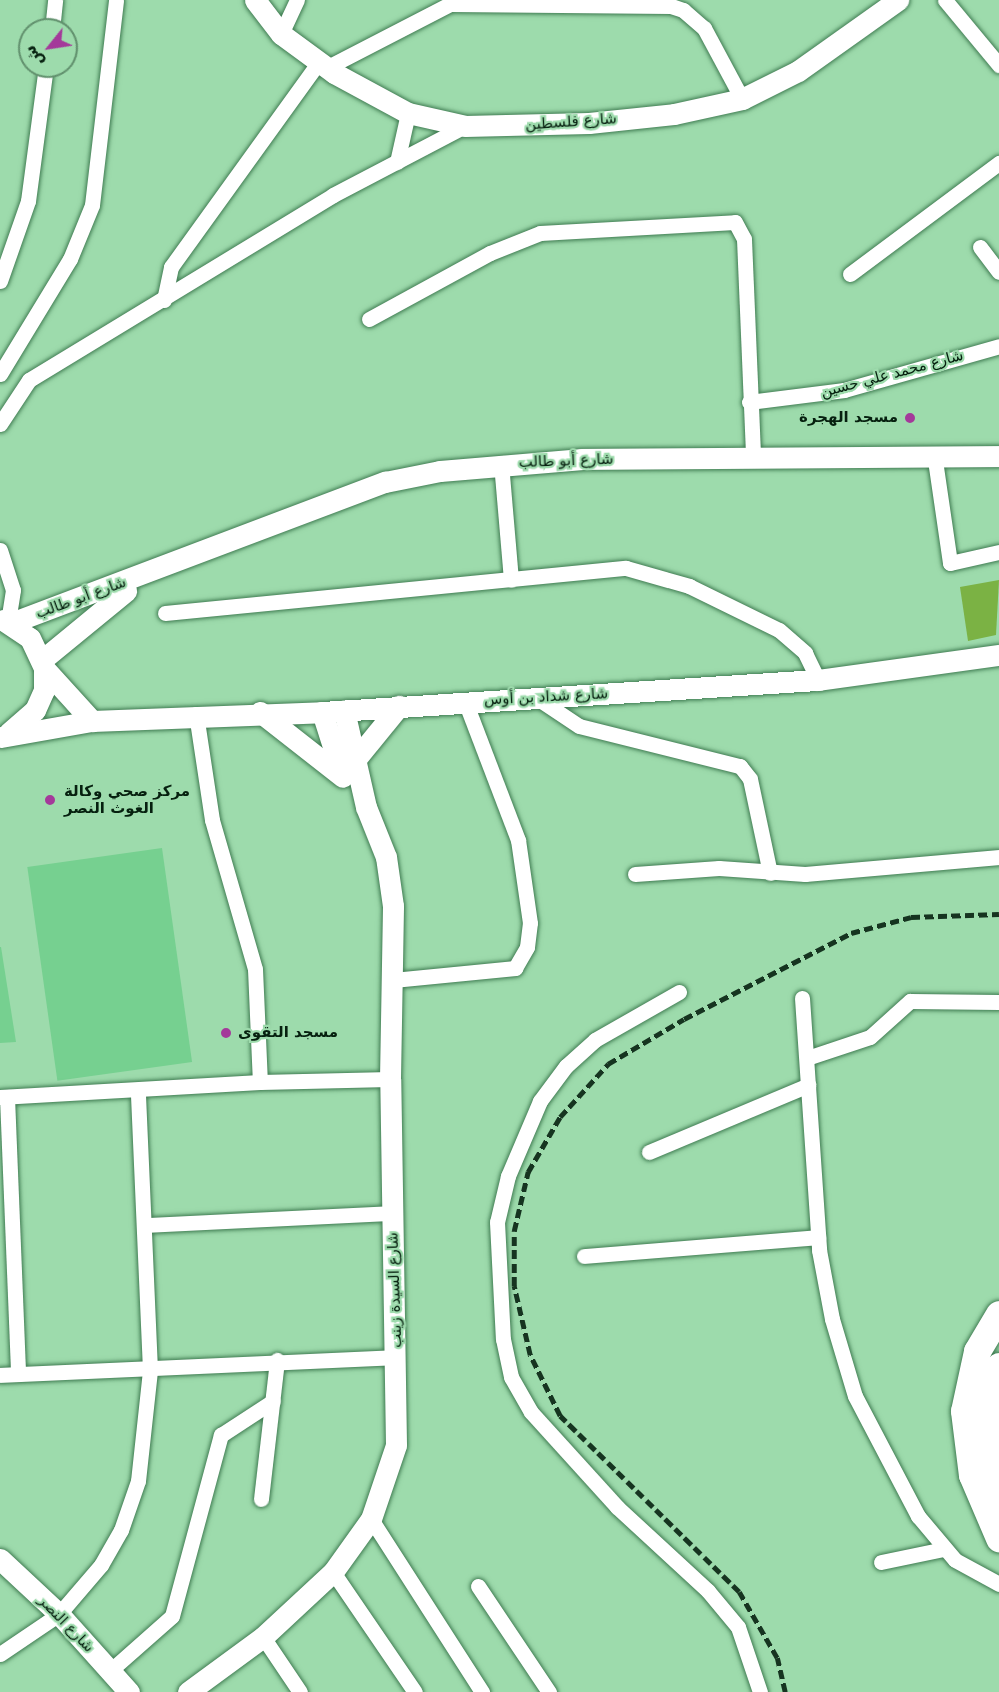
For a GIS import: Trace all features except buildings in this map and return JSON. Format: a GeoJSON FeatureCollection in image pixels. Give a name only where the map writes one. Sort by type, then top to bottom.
{"type":"FeatureCollection","features":[{"type":"Feature","properties":{"kind":"highway"},"geometry":{"type":"LineString","coordinates":[[999,1314],[977,1352],[964,1411],[972,1475],[999,1538]]}},
{"type":"Feature","properties":{"kind":"highway"},"geometry":{"type":"LineString","coordinates":[[999,1366],[986,1430],[999,1493]]}},
{"type":"Feature","properties":{"kind":"street"},"geometry":{"type":"LineString","coordinates":[[53,18],[55,0]]}},
{"type":"Feature","properties":{"kind":"street"},"geometry":{"type":"LineString","coordinates":[[0,374],[70,259],[92,205],[116,0]]}},
{"type":"Feature","properties":{"kind":"street","name":"شارع فلسطين"},"geometry":{"type":"LineString","coordinates":[[255,0],[280,33],[322,65],[408,113],[465,126],[589,123],[674,114],[742,99],[798,71],[898,0]]}},
{"type":"Feature","properties":{"kind":"street"},"geometry":{"type":"LineString","coordinates":[[280,33],[297,0]]}},
{"type":"Feature","properties":{"kind":"street"},"geometry":{"type":"LineString","coordinates":[[945,0],[999,65]]}},
{"type":"Feature","properties":{"kind":"street"},"geometry":{"type":"LineString","coordinates":[[164,300],[171,267],[322,65],[450,4],[670,6],[683,10],[704,28],[742,99]]}},
{"type":"Feature","properties":{"kind":"street"},"geometry":{"type":"LineString","coordinates":[[0,281],[28,201],[44,78]]}},
{"type":"Feature","properties":{"kind":"street"},"geometry":{"type":"LineString","coordinates":[[397,162],[408,113]]}},
{"type":"Feature","properties":{"kind":"street"},"geometry":{"type":"LineString","coordinates":[[0,424],[4,402],[29,380],[164,300],[324,200],[465,126]]}},
{"type":"Feature","properties":{"kind":"street"},"geometry":{"type":"LineString","coordinates":[[850,274],[999,163]]}},
{"type":"Feature","properties":{"kind":"street"},"geometry":{"type":"LineString","coordinates":[[369,319],[490,253],[540,233],[735,222],[744,239],[753,458]]}},
{"type":"Feature","properties":{"kind":"street"},"geometry":{"type":"LineString","coordinates":[[980,248],[999,272]]}},
{"type":"Feature","properties":{"kind":"street","name":"شارع محمد علي حسين"},"geometry":{"type":"LineString","coordinates":[[749,402],[844,390],[999,346]]}},
{"type":"Feature","properties":{"kind":"street","name":"شارع أبو طالب"},"geometry":{"type":"LineString","coordinates":[[6,622],[151,573],[385,482],[501,463],[753,458],[935,460],[999,456]]}},
{"type":"Feature","properties":{"kind":"street"},"geometry":{"type":"LineString","coordinates":[[935,460],[950,563],[999,552]]}},
{"type":"Feature","properties":{"kind":"street"},"geometry":{"type":"LineString","coordinates":[[501,463],[511,580]]}},
{"type":"Feature","properties":{"kind":"street"},"geometry":{"type":"LineString","coordinates":[[0,550],[13,590],[6,622],[30,638],[43,664],[92,721]]}},
{"type":"Feature","properties":{"kind":"street"},"geometry":{"type":"LineString","coordinates":[[165,613],[511,580],[611,567],[668,579],[779,630],[805,653],[818,680]]}},
{"type":"Feature","properties":{"kind":"street","name":"شارع أبو طالب"},"geometry":{"type":"LineString","coordinates":[[43,664],[101,607],[151,573]]}},
{"type":"Feature","properties":{"kind":"street","name":"شارع شداد بن أوس"},"geometry":{"type":"LineString","coordinates":[[1,737],[92,721],[196,714],[322,712],[818,680],[999,655]]}},
{"type":"Feature","properties":{"kind":"street"},"geometry":{"type":"LineString","coordinates":[[1,737],[21,727],[35,710],[44,690],[43,664]]}},
{"type":"Feature","properties":{"kind":"street"},"geometry":{"type":"LineString","coordinates":[[537,698],[579,726],[740,766],[750,779],[770,873]]}},
{"type":"Feature","properties":{"kind":"street"},"geometry":{"type":"LineString","coordinates":[[393,980],[516,968],[526,947],[530,923],[518,840],[465,701]]}},
{"type":"Feature","properties":{"kind":"street"},"geometry":{"type":"LineString","coordinates":[[260,712],[349,769],[399,706]]}},
{"type":"Feature","properties":{"kind":"street","name":"شارع السيدة زينب"},"geometry":{"type":"LineString","coordinates":[[344,710],[349,769]]}},
{"type":"Feature","properties":{"kind":"street","name":"شارع السيدة زينب"},"geometry":{"type":"LineString","coordinates":[[188,1692],[263,1637],[333,1572],[371,1519],[396,1445],[397,1357],[390,1080],[393,980],[390,877],[366,807],[322,712]]}},
{"type":"Feature","properties":{"kind":"street"},"geometry":{"type":"LineString","coordinates":[[196,714],[212,820],[255,969],[260,1082]]}},
{"type":"Feature","properties":{"kind":"street"},"geometry":{"type":"LineString","coordinates":[[635,874],[691,868],[770,873],[999,857]]}},
{"type":"Feature","properties":{"kind":"street"},"geometry":{"type":"LineString","coordinates":[[679,992],[595,1040],[566,1066],[540,1101],[508,1176],[497,1222],[503,1339],[511,1377],[531,1412],[617,1507],[708,1591],[738,1627],[760,1692]]}},
{"type":"Feature","properties":{"kind":"street"},"geometry":{"type":"LineString","coordinates":[[802,998],[818,1237],[832,1319],[855,1396],[906,1498],[944,1549],[968,1570],[999,1584]]}},
{"type":"Feature","properties":{"kind":"street"},"geometry":{"type":"LineString","coordinates":[[807,1058],[870,1037],[910,1001],[999,1002]]}},
{"type":"Feature","properties":{"kind":"street"},"geometry":{"type":"LineString","coordinates":[[18,1374],[3,1097],[138,1091],[260,1082],[390,1080]]}},
{"type":"Feature","properties":{"kind":"street"},"geometry":{"type":"LineString","coordinates":[[649,1152],[808,1084]]}},
{"type":"Feature","properties":{"kind":"street"},"geometry":{"type":"LineString","coordinates":[[0,1654],[59,1614],[101,1565],[129,1513],[138,1481],[150,1370],[146,1225],[138,1091]]}},
{"type":"Feature","properties":{"kind":"street"},"geometry":{"type":"LineString","coordinates":[[146,1225],[392,1214]]}},
{"type":"Feature","properties":{"kind":"street"},"geometry":{"type":"LineString","coordinates":[[584,1256],[818,1237]]}},
{"type":"Feature","properties":{"kind":"street"},"geometry":{"type":"LineString","coordinates":[[0,1375],[150,1370],[278,1360],[397,1357]]}},
{"type":"Feature","properties":{"kind":"street"},"geometry":{"type":"LineString","coordinates":[[261,1498],[278,1360]]}},
{"type":"Feature","properties":{"kind":"street"},"geometry":{"type":"LineString","coordinates":[[111,1670],[172,1616],[224,1431],[273,1401]]}},
{"type":"Feature","properties":{"kind":"street"},"geometry":{"type":"LineString","coordinates":[[371,1519],[482,1692]]}},
{"type":"Feature","properties":{"kind":"street"},"geometry":{"type":"LineString","coordinates":[[881,1562],[944,1549]]}},
{"type":"Feature","properties":{"kind":"street","name":"شارع النصر"},"geometry":{"type":"LineString","coordinates":[[0,1558],[59,1614],[129,1692]]}},
{"type":"Feature","properties":{"kind":"street"},"geometry":{"type":"LineString","coordinates":[[333,1572],[415,1692]]}},
{"type":"Feature","properties":{"kind":"street"},"geometry":{"type":"LineString","coordinates":[[478,1586],[549,1692]]}},
{"type":"Feature","properties":{"kind":"street"},"geometry":{"type":"LineString","coordinates":[[263,1637],[300,1692]]}},
{"type":"Feature","properties":{"kind":"green space"},"geometry":{"type":"Polygon","coordinates":[[[162,848],[192,1062],[57,1081],[27,867],[162,848]]]}},
{"type":"Feature","properties":{"kind":"green space"},"geometry":{"type":"Polygon","coordinates":[[[1,947],[16,1042],[0,1043],[1,947]]]}},
{"type":"Feature","properties":{"kind":"railway"},"geometry":{"type":"LineString","coordinates":[[785,1692],[777,1658],[739,1592],[560,1416],[530,1355],[514,1286],[514,1231],[528,1172],[560,1117],[608,1064],[684,1019],[851,933],[911,917],[999,914]]}},
{"type":"Feature","properties":{"kind":"place","name":"مسجد الهجرة"},"geometry":{"type":"Point","coordinates":[910,418]}},
{"type":"Feature","properties":{"kind":"place","name":"مركز صحي وكالة الغوث النصر"},"geometry":{"type":"Point","coordinates":[50,800]}},
{"type":"Feature","properties":{"kind":"place","name":"مسجد التقوى"},"geometry":{"type":"Point","coordinates":[226,1033]}}]}
